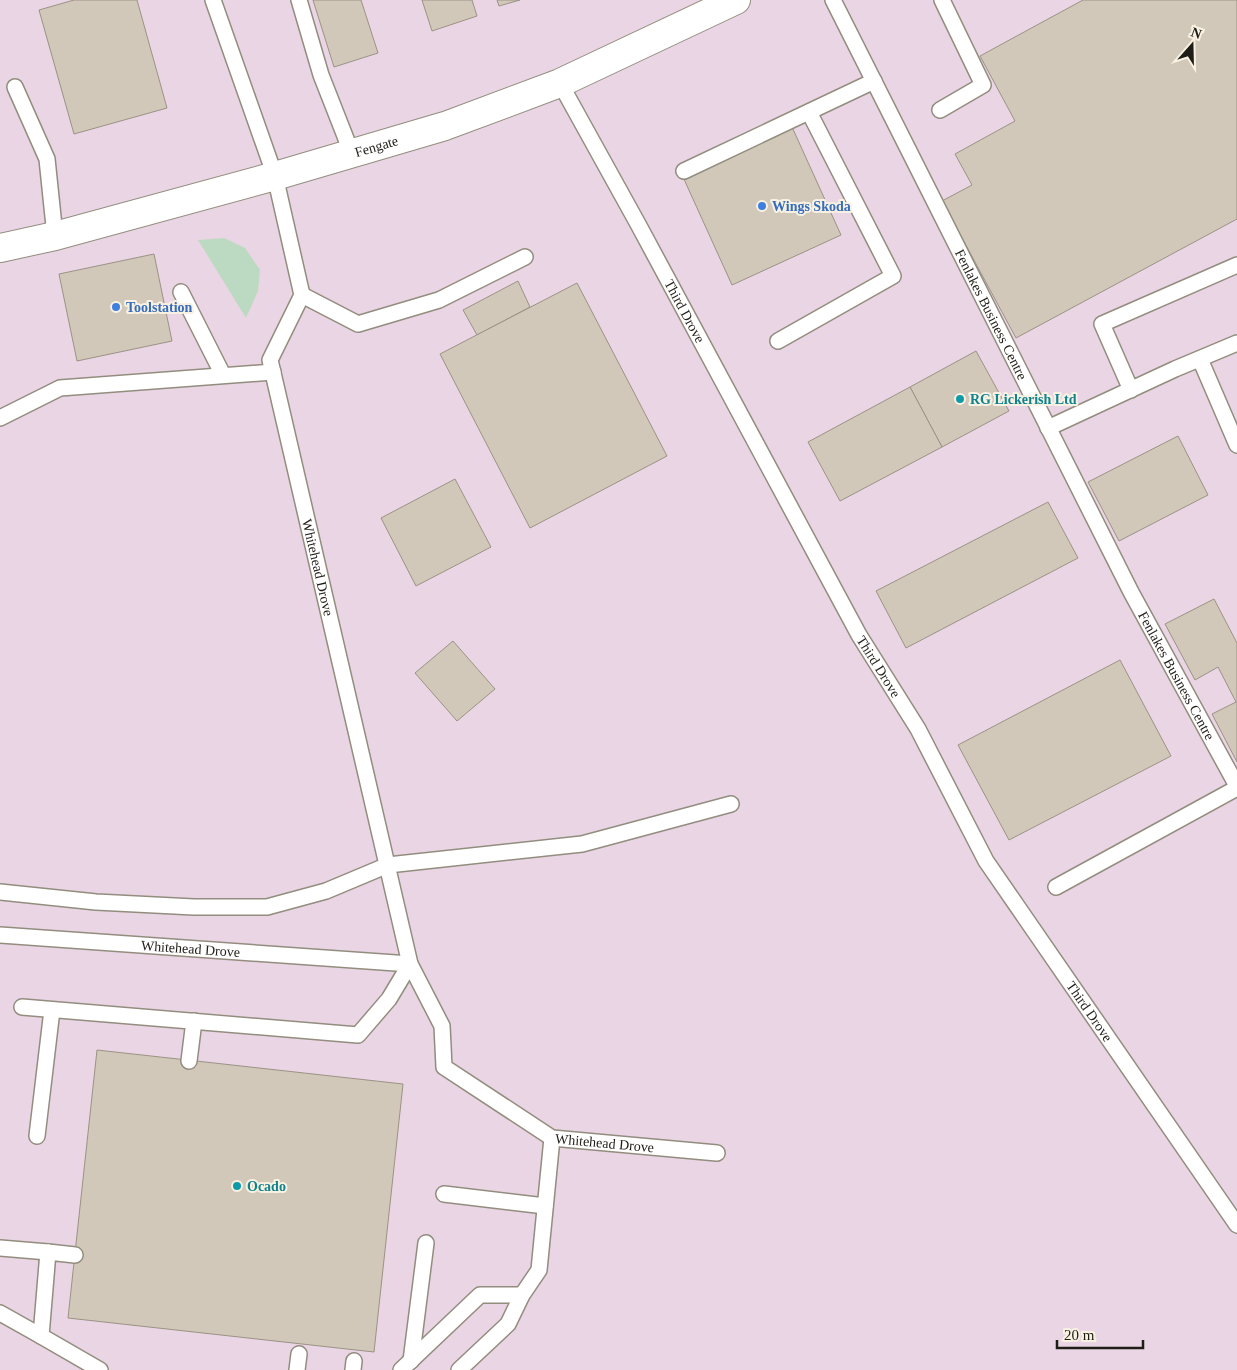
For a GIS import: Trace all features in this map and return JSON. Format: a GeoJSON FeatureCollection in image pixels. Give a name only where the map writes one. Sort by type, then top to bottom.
{"type":"FeatureCollection","features":[{"type":"Feature","properties":{"kind":"street","name":"Fengate"},"geometry":{"type":"LineString","coordinates":[[0,248],[55,236],[275,176],[445,126],[560,83],[736,0]]}},
{"type":"Feature","properties":{"kind":"lane"},"geometry":{"type":"LineString","coordinates":[[213,0],[275,176],[302,295],[358,324],[439,300],[525,257]]}},
{"type":"Feature","properties":{"kind":"lane"},"geometry":{"type":"LineString","coordinates":[[299,0],[322,75],[352,154]]}},
{"type":"Feature","properties":{"kind":"lane","name":"Fenlakes Business Centre"},"geometry":{"type":"LineString","coordinates":[[833,0],[1130,592],[1237,787],[1056,887]]}},
{"type":"Feature","properties":{"kind":"lane"},"geometry":{"type":"LineString","coordinates":[[940,110],[983,85],[942,0]]}},
{"type":"Feature","properties":{"kind":"lane"},"geometry":{"type":"LineString","coordinates":[[684,171],[874,81]]}},
{"type":"Feature","properties":{"kind":"lane","name":"Third Drove"},"geometry":{"type":"LineString","coordinates":[[560,83],[643,233],[859,635],[918,729],[986,861],[1237,1225]]}},
{"type":"Feature","properties":{"kind":"lane"},"geometry":{"type":"LineString","coordinates":[[15,87],[47,159],[55,236]]}},
{"type":"Feature","properties":{"kind":"lane"},"geometry":{"type":"LineString","coordinates":[[778,341],[893,276],[809,112]]}},
{"type":"Feature","properties":{"kind":"lane"},"geometry":{"type":"LineString","coordinates":[[1131,390],[1102,324],[1237,265]]}},
{"type":"Feature","properties":{"kind":"lane"},"geometry":{"type":"LineString","coordinates":[[181,292],[223,375]]}},
{"type":"Feature","properties":{"kind":"lane","name":"Whitehead Drove"},"geometry":{"type":"LineString","coordinates":[[302,295],[270,360],[410,964],[442,1026],[444,1067],[552,1138],[717,1153]]}},
{"type":"Feature","properties":{"kind":"lane"},"geometry":{"type":"LineString","coordinates":[[1048,428],[1237,343]]}},
{"type":"Feature","properties":{"kind":"lane"},"geometry":{"type":"LineString","coordinates":[[1200,359],[1237,445]]}},
{"type":"Feature","properties":{"kind":"lane"},"geometry":{"type":"LineString","coordinates":[[0,418],[60,388],[273,372]]}},
{"type":"Feature","properties":{"kind":"lane"},"geometry":{"type":"LineString","coordinates":[[0,892],[96,902],[194,907],[267,907],[326,891],[388,866],[582,844],[731,804]]}},
{"type":"Feature","properties":{"kind":"lane","name":"Whitehead Drove"},"geometry":{"type":"LineString","coordinates":[[0,935],[410,964]]}},
{"type":"Feature","properties":{"kind":"lane"},"geometry":{"type":"LineString","coordinates":[[22,1007],[358,1035],[389,998],[410,964]]}},
{"type":"Feature","properties":{"kind":"lane"},"geometry":{"type":"LineString","coordinates":[[36,1136],[52,1010]]}},
{"type":"Feature","properties":{"kind":"lane"},"geometry":{"type":"LineString","coordinates":[[189,1061],[194,1022]]}},
{"type":"Feature","properties":{"kind":"lane"},"geometry":{"type":"LineString","coordinates":[[459,1370],[508,1324],[522,1295],[539,1270],[552,1138]]}},
{"type":"Feature","properties":{"kind":"lane"},"geometry":{"type":"LineString","coordinates":[[444,1194],[545,1206]]}},
{"type":"Feature","properties":{"kind":"lane"},"geometry":{"type":"LineString","coordinates":[[406,1365],[426,1243]]}},
{"type":"Feature","properties":{"kind":"lane"},"geometry":{"type":"LineString","coordinates":[[0,1248],[75,1255]]}},
{"type":"Feature","properties":{"kind":"lane"},"geometry":{"type":"LineString","coordinates":[[41,1336],[48,1252]]}},
{"type":"Feature","properties":{"kind":"lane"},"geometry":{"type":"LineString","coordinates":[[406,1365],[480,1295],[522,1295]]}},
{"type":"Feature","properties":{"kind":"lane"},"geometry":{"type":"LineString","coordinates":[[0,1313],[100,1370]]}},
{"type":"Feature","properties":{"kind":"lane"},"geometry":{"type":"LineString","coordinates":[[297,1370],[299,1354]]}},
{"type":"Feature","properties":{"kind":"shaded area"},"geometry":{"type":"Polygon","coordinates":[[[0,0],[1237,0],[1237,1370],[0,1370],[0,0]]]}},
{"type":"Feature","properties":{"kind":"green space"},"geometry":{"type":"Polygon","coordinates":[[[224,238],[245,248],[260,270],[258,291],[246,318],[198,240],[224,238]]]}},
{"type":"Feature","properties":{"kind":"building"},"geometry":{"type":"Polygon","coordinates":[[[74,0],[137,0],[167,108],[74,134],[39,10],[74,0]]]}},
{"type":"Feature","properties":{"kind":"building"},"geometry":{"type":"Polygon","coordinates":[[[313,0],[361,0],[378,53],[334,67],[313,0]]]}},
{"type":"Feature","properties":{"kind":"building"},"geometry":{"type":"Polygon","coordinates":[[[422,0],[472,0],[477,16],[432,31],[422,0]]]}},
{"type":"Feature","properties":{"kind":"building"},"geometry":{"type":"Polygon","coordinates":[[[497,0],[520,0],[499,6],[497,0]]]}},
{"type":"Feature","properties":{"kind":"building"},"geometry":{"type":"Polygon","coordinates":[[[1083,0],[1237,0],[1237,219],[1016,338],[942,201],[972,185],[955,154],[1015,121],[980,56],[1083,0]]]}},
{"type":"Feature","properties":{"kind":"building","name":"Wings Skoda"},"geometry":{"type":"Polygon","coordinates":[[[792,127],[841,235],[732,285],[683,177],[792,127]]]}},
{"type":"Feature","properties":{"kind":"building","name":"Toolstation"},"geometry":{"type":"Polygon","coordinates":[[[154,254],[172,341],[77,361],[59,274],[154,254]]]}},
{"type":"Feature","properties":{"kind":"building"},"geometry":{"type":"Polygon","coordinates":[[[518,281],[530,307],[477,335],[463,310],[518,281]]]}},
{"type":"Feature","properties":{"kind":"building"},"geometry":{"type":"Polygon","coordinates":[[[577,283],[667,456],[530,528],[440,354],[577,283]]]}},
{"type":"Feature","properties":{"kind":"building","name":"RG Lickerish Ltd"},"geometry":{"type":"Polygon","coordinates":[[[976,351],[1009,411],[942,447],[910,387],[976,351]]]}},
{"type":"Feature","properties":{"kind":"building"},"geometry":{"type":"Polygon","coordinates":[[[910,387],[942,447],[840,501],[808,442],[910,387]]]}},
{"type":"Feature","properties":{"kind":"building"},"geometry":{"type":"Polygon","coordinates":[[[1178,436],[1208,495],[1119,541],[1088,482],[1178,436]]]}},
{"type":"Feature","properties":{"kind":"building"},"geometry":{"type":"Polygon","coordinates":[[[455,479],[491,547],[416,586],[381,518],[455,479]]]}},
{"type":"Feature","properties":{"kind":"building"},"geometry":{"type":"Polygon","coordinates":[[[1048,502],[1078,558],[906,648],[876,591],[1048,502]]]}},
{"type":"Feature","properties":{"kind":"building"},"geometry":{"type":"Polygon","coordinates":[[[1214,599],[1237,643],[1237,762],[1212,714],[1236,702],[1218,667],[1195,680],[1165,624],[1214,599]]]}},
{"type":"Feature","properties":{"kind":"building"},"geometry":{"type":"Polygon","coordinates":[[[453,641],[495,689],[457,721],[415,673],[453,641]]]}},
{"type":"Feature","properties":{"kind":"building"},"geometry":{"type":"Polygon","coordinates":[[[1120,660],[1171,756],[1009,840],[958,745],[1120,660]]]}},
{"type":"Feature","properties":{"kind":"building","name":"Ocado"},"geometry":{"type":"Polygon","coordinates":[[[97,1050],[403,1084],[374,1352],[68,1318],[97,1050]]]}},
{"type":"Feature","properties":{"kind":"place","name":"Wings Skoda"},"geometry":{"type":"Point","coordinates":[762,206]}},
{"type":"Feature","properties":{"kind":"place","name":"Toolstation"},"geometry":{"type":"Point","coordinates":[116,307]}},
{"type":"Feature","properties":{"kind":"place","name":"RG Lickerish Ltd"},"geometry":{"type":"Point","coordinates":[960,399]}},
{"type":"Feature","properties":{"kind":"place","name":"Ocado"},"geometry":{"type":"Point","coordinates":[237,1186]}}]}
